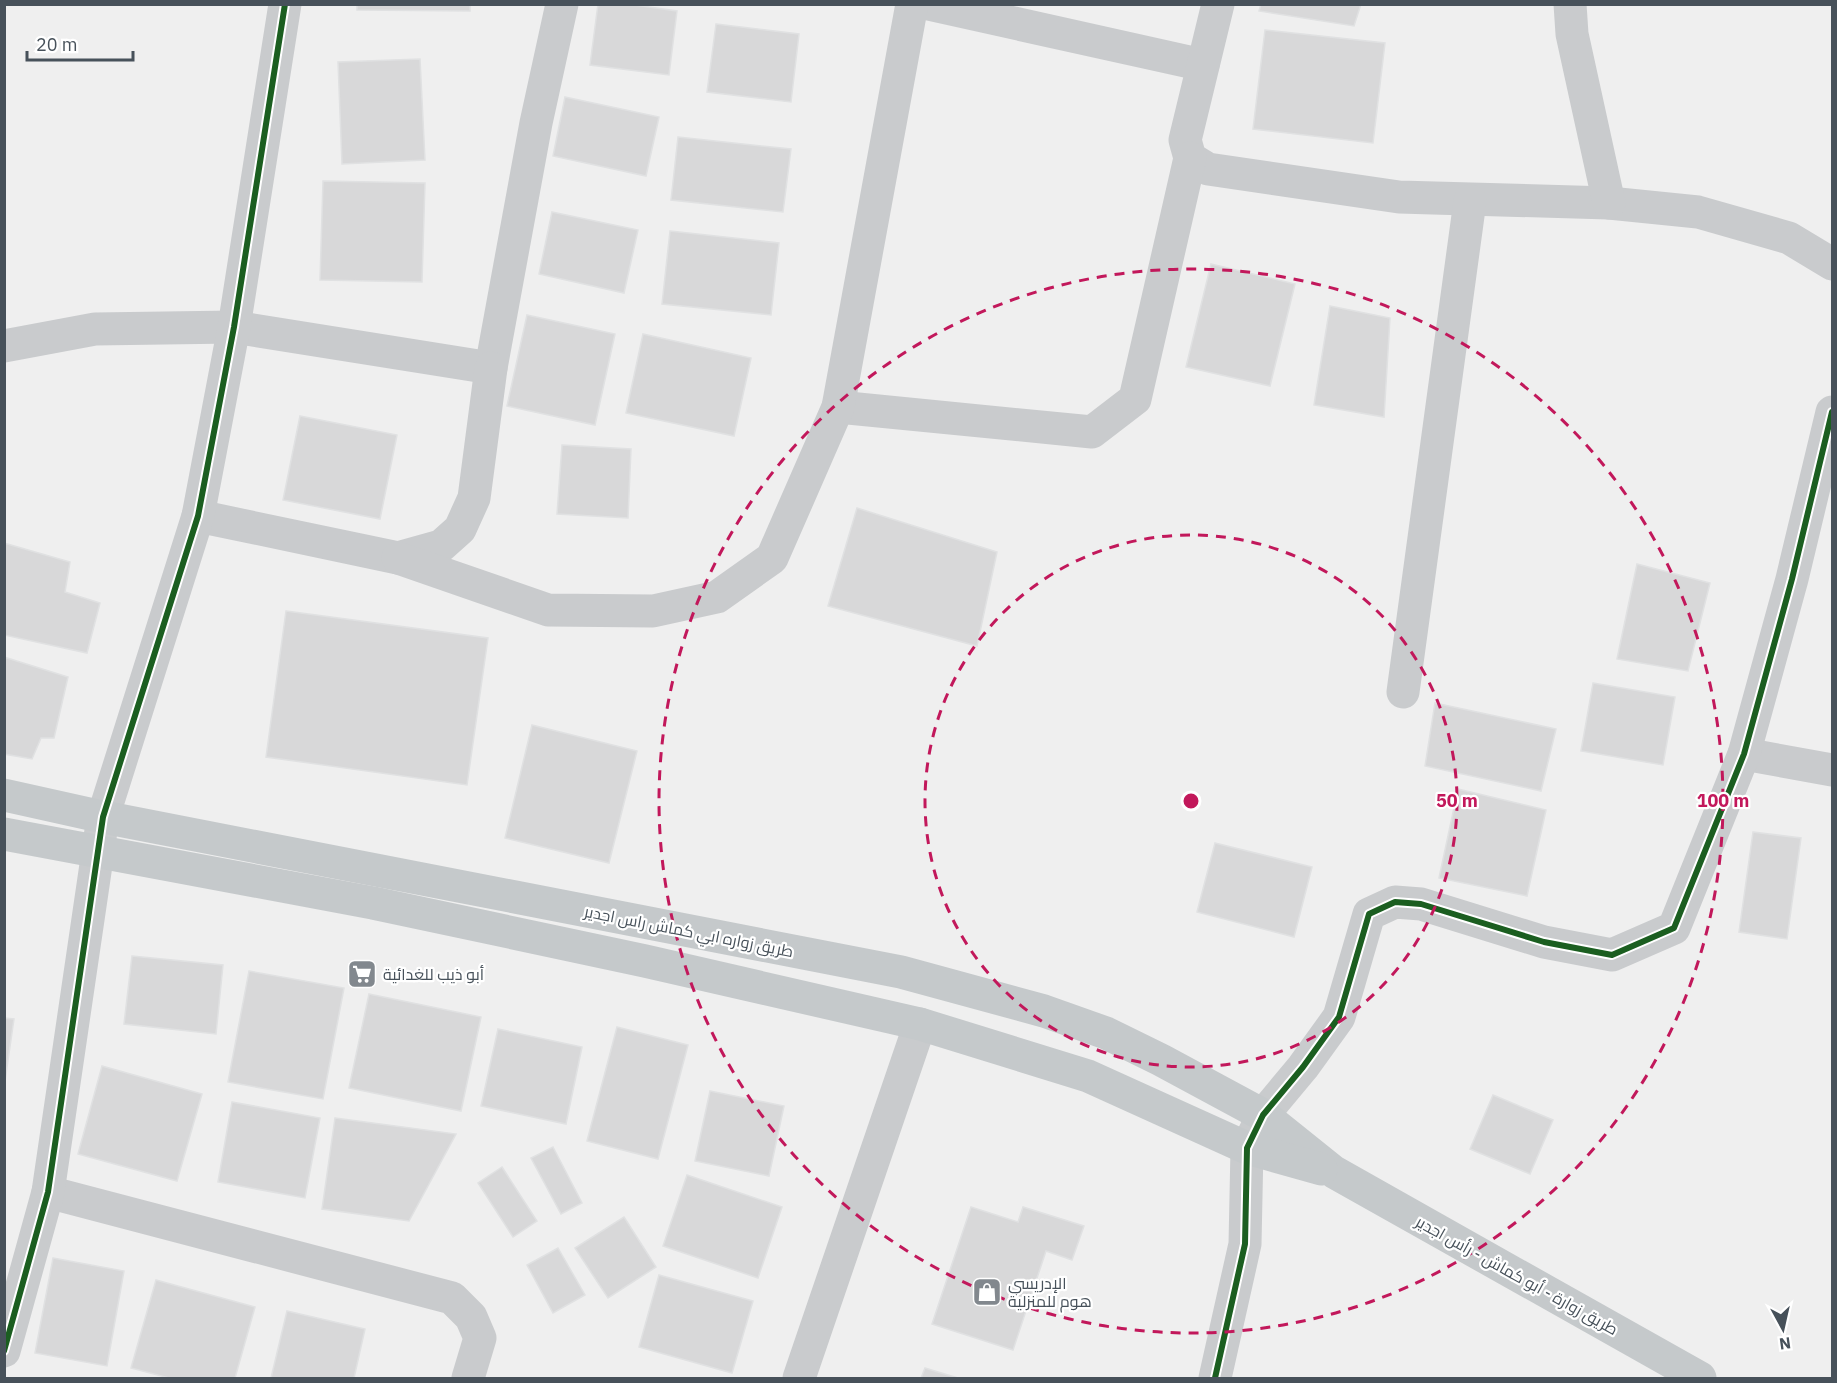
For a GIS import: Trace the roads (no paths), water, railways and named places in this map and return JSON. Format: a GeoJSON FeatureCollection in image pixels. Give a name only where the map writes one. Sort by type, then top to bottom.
{"type":"FeatureCollection","features":[{"type":"Feature","properties":{"kind":"main road","name":"طريق زواره ابي كماش راس اجدير"},"geometry":{"type":"LineString","coordinates":[[4,795],[103,817],[901,972],[1044,1011],[1106,1033],[1263,1115],[1334,1173]]}},
{"type":"Feature","properties":{"kind":"main road"},"geometry":{"type":"LineString","coordinates":[[4,834],[373,903],[634,958],[920,1023],[1088,1076],[1246,1149],[1334,1173]]}},
{"type":"Feature","properties":{"kind":"main road"},"geometry":{"type":"LineString","coordinates":[[1088,1076],[1106,1033]]}},
{"type":"Feature","properties":{"kind":"main road","name":"طريق زوارة - أبو كماش - رأس اجدير"},"geometry":{"type":"LineString","coordinates":[[1334,1173],[1700,1378]]}},
{"type":"Feature","properties":{"kind":"street"},"geometry":{"type":"LineString","coordinates":[[4,1351],[48,1192],[96,852],[103,817],[198,516],[234,327],[285,4]]}},
{"type":"Feature","properties":{"kind":"street"},"geometry":{"type":"LineString","coordinates":[[398,558],[441,546],[460,529],[474,498],[490,368],[536,123],[562,4]]}},
{"type":"Feature","properties":{"kind":"street"},"geometry":{"type":"LineString","coordinates":[[198,516],[398,558],[548,610],[653,611],[717,597],[772,558],[838,407],[912,4]]}},
{"type":"Feature","properties":{"kind":"street"},"geometry":{"type":"LineString","coordinates":[[928,4],[1203,65]]}},
{"type":"Feature","properties":{"kind":"street"},"geometry":{"type":"LineString","coordinates":[[838,407],[1092,432],[1135,399],[1190,158],[1185,140],[1218,4]]}},
{"type":"Feature","properties":{"kind":"street"},"geometry":{"type":"LineString","coordinates":[[1570,4],[1572,34],[1609,203]]}},
{"type":"Feature","properties":{"kind":"street"},"geometry":{"type":"LineString","coordinates":[[1190,158],[1208,169],[1399,197],[1470,201],[1609,203],[1698,212],[1790,238],[1833,264]]}},
{"type":"Feature","properties":{"kind":"street"},"geometry":{"type":"LineString","coordinates":[[1403,692],[1470,201]]}},
{"type":"Feature","properties":{"kind":"street"},"geometry":{"type":"LineString","coordinates":[[4,346],[95,329],[234,327],[490,368]]}},
{"type":"Feature","properties":{"kind":"street"},"geometry":{"type":"LineString","coordinates":[[1215,1378],[1245,1244],[1246,1149],[1263,1115],[1303,1067],[1339,1017],[1369,914],[1395,902],[1420,904],[1544,942],[1612,955],[1674,928],[1744,754],[1792,579],[1833,412]]}},
{"type":"Feature","properties":{"kind":"street"},"geometry":{"type":"LineString","coordinates":[[1744,754],[1833,771]]}},
{"type":"Feature","properties":{"kind":"street"},"geometry":{"type":"LineString","coordinates":[[799,1378],[920,1023]]}},
{"type":"Feature","properties":{"kind":"street"},"geometry":{"type":"LineString","coordinates":[[48,1192],[452,1298],[471,1317],[480,1338],[468,1378]]}},
{"type":"Feature","properties":{"kind":"place","name":"أبو ذيب للغدائية"},"geometry":{"type":"Point","coordinates":[362,974]}},
{"type":"Feature","properties":{"kind":"place","name":"الإدريسي هوم للمنزلية"},"geometry":{"type":"Point","coordinates":[987,1292]}}]}
